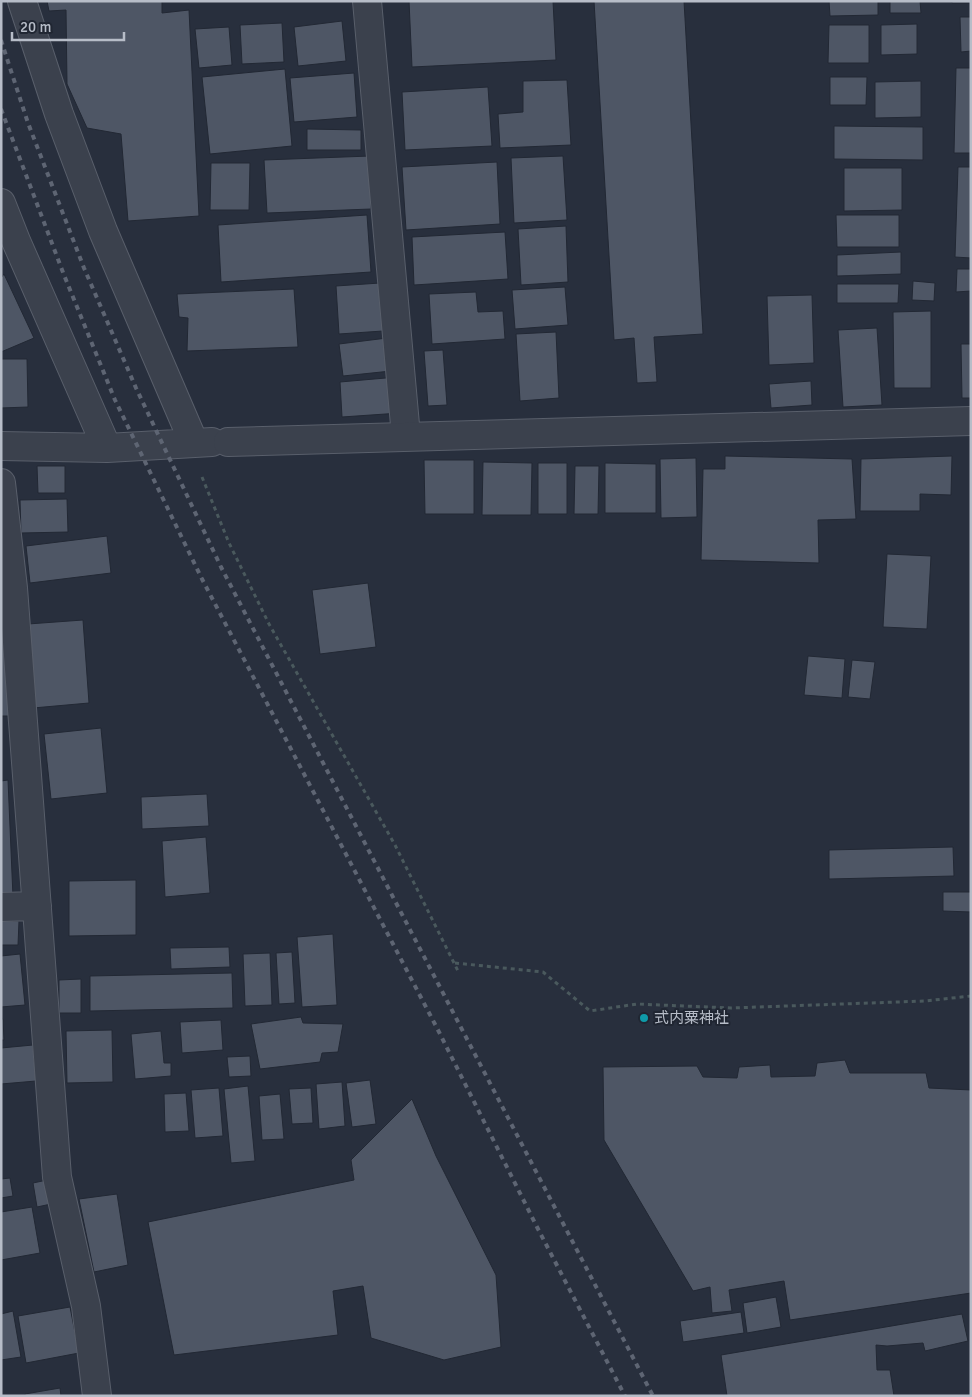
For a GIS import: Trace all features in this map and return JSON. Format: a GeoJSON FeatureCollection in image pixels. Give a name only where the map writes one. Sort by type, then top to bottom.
{"type":"FeatureCollection","features":[{"type":"Feature","properties":{"kind":"street"},"geometry":{"type":"LineString","coordinates":[[22,1],[59,114],[103,231],[192,443]]}},
{"type":"Feature","properties":{"kind":"street"},"geometry":{"type":"LineString","coordinates":[[367,1],[406,436]]}},
{"type":"Feature","properties":{"kind":"street"},"geometry":{"type":"LineString","coordinates":[[1,203],[107,448]]}},
{"type":"Feature","properties":{"kind":"street"},"geometry":{"type":"LineString","coordinates":[[1,446],[107,448],[192,443],[406,436],[971,421]]}},
{"type":"Feature","properties":{"kind":"street"},"geometry":{"type":"LineString","coordinates":[[1,484],[13,588],[57,1176],[86,1306],[97,1396]]}},
{"type":"Feature","properties":{"kind":"street"},"geometry":{"type":"LineString","coordinates":[[1,907],[37,906]]}},
{"type":"Feature","properties":{"kind":"path"},"geometry":{"type":"LineString","coordinates":[[192,443],[229,544],[269,624],[396,845],[458,971]]}},
{"type":"Feature","properties":{"kind":"path"},"geometry":{"type":"LineString","coordinates":[[454,963],[543,972],[590,1011],[637,1004],[731,1008],[924,1001],[971,996]]}},
{"type":"Feature","properties":{"kind":"building"},"geometry":{"type":"Polygon","coordinates":[[[47,1],[162,1],[162,13],[189,10],[199,216],[128,221],[121,134],[87,128],[67,84],[66,10],[49,11],[47,1]]]}},
{"type":"Feature","properties":{"kind":"building"},"geometry":{"type":"Polygon","coordinates":[[[409,1],[553,1],[556,60],[412,67],[409,1]]]}},
{"type":"Feature","properties":{"kind":"building"},"geometry":{"type":"Polygon","coordinates":[[[594,1],[684,1],[703,334],[654,337],[657,382],[637,383],[634,338],[614,340],[594,1]]]}},
{"type":"Feature","properties":{"kind":"building"},"geometry":{"type":"Polygon","coordinates":[[[829,1],[878,1],[878,15],[830,16],[829,1]]]}},
{"type":"Feature","properties":{"kind":"building"},"geometry":{"type":"Polygon","coordinates":[[[890,1],[920,1],[921,13],[890,13],[890,1]]]}},
{"type":"Feature","properties":{"kind":"building"},"geometry":{"type":"Polygon","coordinates":[[[952,1],[971,1],[971,3],[952,3],[952,1]]]}},
{"type":"Feature","properties":{"kind":"building"},"geometry":{"type":"Polygon","coordinates":[[[960,17],[971,17],[971,51],[961,52],[960,17]]]}},
{"type":"Feature","properties":{"kind":"building"},"geometry":{"type":"Polygon","coordinates":[[[342,21],[346,61],[298,66],[294,27],[342,21]]]}},
{"type":"Feature","properties":{"kind":"building"},"geometry":{"type":"Polygon","coordinates":[[[282,23],[284,62],[242,64],[240,25],[282,23]]]}},
{"type":"Feature","properties":{"kind":"building"},"geometry":{"type":"Polygon","coordinates":[[[917,24],[917,54],[881,55],[881,25],[917,24]]]}},
{"type":"Feature","properties":{"kind":"building"},"geometry":{"type":"Polygon","coordinates":[[[829,25],[869,25],[869,63],[828,63],[829,25]]]}},
{"type":"Feature","properties":{"kind":"building"},"geometry":{"type":"Polygon","coordinates":[[[229,27],[232,65],[199,68],[195,29],[229,27]]]}},
{"type":"Feature","properties":{"kind":"building"},"geometry":{"type":"Polygon","coordinates":[[[956,68],[971,68],[971,153],[954,153],[956,68]]]}},
{"type":"Feature","properties":{"kind":"building"},"geometry":{"type":"Polygon","coordinates":[[[285,69],[292,146],[210,154],[202,77],[285,69]]]}},
{"type":"Feature","properties":{"kind":"building"},"geometry":{"type":"Polygon","coordinates":[[[354,73],[357,117],[294,122],[290,78],[354,73]]]}},
{"type":"Feature","properties":{"kind":"building"},"geometry":{"type":"Polygon","coordinates":[[[830,77],[867,77],[866,105],[830,105],[830,77]]]}},
{"type":"Feature","properties":{"kind":"building"},"geometry":{"type":"Polygon","coordinates":[[[567,80],[571,145],[500,148],[498,114],[523,112],[523,81],[567,80]]]}},
{"type":"Feature","properties":{"kind":"building"},"geometry":{"type":"Polygon","coordinates":[[[921,81],[921,117],[875,118],[875,82],[921,81]]]}},
{"type":"Feature","properties":{"kind":"building"},"geometry":{"type":"Polygon","coordinates":[[[488,87],[492,146],[405,150],[402,92],[488,87]]]}},
{"type":"Feature","properties":{"kind":"building"},"geometry":{"type":"Polygon","coordinates":[[[834,126],[923,127],[923,160],[834,159],[834,126]]]}},
{"type":"Feature","properties":{"kind":"building"},"geometry":{"type":"Polygon","coordinates":[[[307,129],[361,130],[361,150],[307,150],[307,129]]]}},
{"type":"Feature","properties":{"kind":"building"},"geometry":{"type":"Polygon","coordinates":[[[370,156],[371,209],[267,213],[264,160],[370,156]]]}},
{"type":"Feature","properties":{"kind":"building"},"geometry":{"type":"Polygon","coordinates":[[[563,156],[567,220],[514,223],[511,158],[563,156]]]}},
{"type":"Feature","properties":{"kind":"building"},"geometry":{"type":"Polygon","coordinates":[[[497,162],[500,224],[406,230],[402,167],[497,162]]]}},
{"type":"Feature","properties":{"kind":"building"},"geometry":{"type":"Polygon","coordinates":[[[211,163],[250,163],[249,210],[210,210],[211,163]]]}},
{"type":"Feature","properties":{"kind":"building"},"geometry":{"type":"Polygon","coordinates":[[[958,167],[971,167],[971,258],[955,257],[958,167]]]}},
{"type":"Feature","properties":{"kind":"building"},"geometry":{"type":"Polygon","coordinates":[[[844,168],[902,168],[902,210],[844,211],[844,168]]]}},
{"type":"Feature","properties":{"kind":"building"},"geometry":{"type":"Polygon","coordinates":[[[367,215],[371,272],[221,282],[218,225],[367,215]]]}},
{"type":"Feature","properties":{"kind":"building"},"geometry":{"type":"Polygon","coordinates":[[[836,215],[899,215],[899,247],[837,247],[836,215]]]}},
{"type":"Feature","properties":{"kind":"building"},"geometry":{"type":"Polygon","coordinates":[[[566,226],[568,282],[521,285],[518,229],[566,226]]]}},
{"type":"Feature","properties":{"kind":"building"},"geometry":{"type":"Polygon","coordinates":[[[505,232],[508,279],[414,285],[412,237],[505,232]]]}},
{"type":"Feature","properties":{"kind":"building"},"geometry":{"type":"Polygon","coordinates":[[[901,252],[901,274],[837,276],[837,255],[901,252]]]}},
{"type":"Feature","properties":{"kind":"building"},"geometry":{"type":"Polygon","coordinates":[[[957,269],[971,269],[971,291],[956,292],[957,269]]]}},
{"type":"Feature","properties":{"kind":"building"},"geometry":{"type":"Polygon","coordinates":[[[4,274],[34,338],[1,352],[1,278],[4,274]]]}},
{"type":"Feature","properties":{"kind":"building"},"geometry":{"type":"Polygon","coordinates":[[[913,281],[935,283],[934,301],[912,300],[913,281]]]}},
{"type":"Feature","properties":{"kind":"building"},"geometry":{"type":"Polygon","coordinates":[[[380,283],[383,331],[339,334],[336,286],[380,283]]]}},
{"type":"Feature","properties":{"kind":"building"},"geometry":{"type":"Polygon","coordinates":[[[837,284],[899,284],[898,303],[837,303],[837,284]]]}},
{"type":"Feature","properties":{"kind":"building"},"geometry":{"type":"Polygon","coordinates":[[[565,287],[568,325],[515,329],[512,290],[565,287]]]}},
{"type":"Feature","properties":{"kind":"building"},"geometry":{"type":"Polygon","coordinates":[[[294,289],[298,347],[187,351],[188,318],[179,317],[177,294],[294,289]]]}},
{"type":"Feature","properties":{"kind":"building"},"geometry":{"type":"Polygon","coordinates":[[[476,292],[478,312],[503,311],[505,339],[432,344],[429,294],[476,292]]]}},
{"type":"Feature","properties":{"kind":"building"},"geometry":{"type":"Polygon","coordinates":[[[812,295],[814,363],[769,365],[767,296],[812,295]]]}},
{"type":"Feature","properties":{"kind":"building"},"geometry":{"type":"Polygon","coordinates":[[[931,311],[931,388],[894,388],[893,312],[931,311]]]}},
{"type":"Feature","properties":{"kind":"building"},"geometry":{"type":"Polygon","coordinates":[[[877,328],[882,405],[843,407],[838,330],[877,328]]]}},
{"type":"Feature","properties":{"kind":"building"},"geometry":{"type":"Polygon","coordinates":[[[556,332],[559,398],[520,401],[516,334],[556,332]]]}},
{"type":"Feature","properties":{"kind":"building"},"geometry":{"type":"Polygon","coordinates":[[[387,338],[391,371],[343,376],[339,344],[387,338]]]}},
{"type":"Feature","properties":{"kind":"building"},"geometry":{"type":"Polygon","coordinates":[[[961,344],[971,344],[971,398],[962,398],[961,344]]]}},
{"type":"Feature","properties":{"kind":"building"},"geometry":{"type":"Polygon","coordinates":[[[443,350],[447,405],[428,406],[424,351],[443,350]]]}},
{"type":"Feature","properties":{"kind":"building"},"geometry":{"type":"Polygon","coordinates":[[[1,359],[27,359],[28,407],[1,408],[1,359]]]}},
{"type":"Feature","properties":{"kind":"building"},"geometry":{"type":"Polygon","coordinates":[[[397,377],[400,413],[342,417],[340,382],[397,377]]]}},
{"type":"Feature","properties":{"kind":"building"},"geometry":{"type":"Polygon","coordinates":[[[811,381],[812,405],[771,408],[769,384],[811,381]]]}},
{"type":"Feature","properties":{"kind":"building"},"geometry":{"type":"Polygon","coordinates":[[[725,456],[852,459],[856,519],[818,520],[819,563],[701,560],[703,469],[725,469],[725,456]]]}},
{"type":"Feature","properties":{"kind":"building"},"geometry":{"type":"Polygon","coordinates":[[[952,456],[951,495],[920,494],[920,511],[860,511],[861,459],[952,456]]]}},
{"type":"Feature","properties":{"kind":"building"},"geometry":{"type":"Polygon","coordinates":[[[696,458],[697,517],[661,518],[660,459],[696,458]]]}},
{"type":"Feature","properties":{"kind":"building"},"geometry":{"type":"Polygon","coordinates":[[[424,460],[474,460],[474,514],[425,514],[424,460]]]}},
{"type":"Feature","properties":{"kind":"building"},"geometry":{"type":"Polygon","coordinates":[[[483,462],[532,463],[531,515],[482,515],[483,462]]]}},
{"type":"Feature","properties":{"kind":"building"},"geometry":{"type":"Polygon","coordinates":[[[538,463],[567,463],[567,514],[538,514],[538,463]]]}},
{"type":"Feature","properties":{"kind":"building"},"geometry":{"type":"Polygon","coordinates":[[[605,463],[656,464],[656,513],[605,513],[605,463]]]}},
{"type":"Feature","properties":{"kind":"building"},"geometry":{"type":"Polygon","coordinates":[[[37,466],[65,466],[65,493],[38,493],[37,466]]]}},
{"type":"Feature","properties":{"kind":"building"},"geometry":{"type":"Polygon","coordinates":[[[575,466],[599,466],[598,514],[574,514],[575,466]]]}},
{"type":"Feature","properties":{"kind":"building"},"geometry":{"type":"Polygon","coordinates":[[[67,499],[68,532],[21,533],[20,500],[67,499]]]}},
{"type":"Feature","properties":{"kind":"building"},"geometry":{"type":"Polygon","coordinates":[[[107,536],[111,573],[30,583],[26,546],[107,536]]]}},
{"type":"Feature","properties":{"kind":"building"},"geometry":{"type":"Polygon","coordinates":[[[887,554],[931,556],[927,629],[883,627],[887,554]]]}},
{"type":"Feature","properties":{"kind":"building"},"geometry":{"type":"Polygon","coordinates":[[[368,583],[376,647],[320,654],[312,590],[368,583]]]}},
{"type":"Feature","properties":{"kind":"building"},"geometry":{"type":"Polygon","coordinates":[[[1,597],[13,716],[1,716],[1,597]]]}},
{"type":"Feature","properties":{"kind":"building"},"geometry":{"type":"Polygon","coordinates":[[[83,620],[89,703],[33,708],[28,624],[83,620]]]}},
{"type":"Feature","properties":{"kind":"building"},"geometry":{"type":"Polygon","coordinates":[[[808,656],[845,659],[842,698],[804,695],[808,656]]]}},
{"type":"Feature","properties":{"kind":"building"},"geometry":{"type":"Polygon","coordinates":[[[852,660],[875,662],[870,699],[848,697],[852,660]]]}},
{"type":"Feature","properties":{"kind":"building"},"geometry":{"type":"Polygon","coordinates":[[[101,728],[107,793],[51,799],[44,734],[101,728]]]}},
{"type":"Feature","properties":{"kind":"building"},"geometry":{"type":"Polygon","coordinates":[[[8,780],[13,897],[1,898],[1,781],[8,780]]]}},
{"type":"Feature","properties":{"kind":"building"},"geometry":{"type":"Polygon","coordinates":[[[207,794],[209,826],[142,829],[141,797],[207,794]]]}},
{"type":"Feature","properties":{"kind":"building"},"geometry":{"type":"Polygon","coordinates":[[[206,837],[210,893],[165,897],[162,841],[206,837]]]}},
{"type":"Feature","properties":{"kind":"building"},"geometry":{"type":"Polygon","coordinates":[[[953,847],[954,876],[829,879],[829,850],[953,847]]]}},
{"type":"Feature","properties":{"kind":"building"},"geometry":{"type":"Polygon","coordinates":[[[136,880],[136,935],[69,936],[69,881],[136,880]]]}},
{"type":"Feature","properties":{"kind":"building"},"geometry":{"type":"Polygon","coordinates":[[[943,892],[971,892],[971,912],[943,911],[943,892]]]}},
{"type":"Feature","properties":{"kind":"building"},"geometry":{"type":"Polygon","coordinates":[[[1,921],[19,921],[18,945],[1,945],[1,921]]]}},
{"type":"Feature","properties":{"kind":"building"},"geometry":{"type":"Polygon","coordinates":[[[333,934],[337,1005],[302,1007],[297,937],[333,934]]]}},
{"type":"Feature","properties":{"kind":"building"},"geometry":{"type":"Polygon","coordinates":[[[229,947],[230,967],[171,969],[170,948],[229,947]]]}},
{"type":"Feature","properties":{"kind":"building"},"geometry":{"type":"Polygon","coordinates":[[[292,952],[295,1003],[279,1004],[276,953],[292,952]]]}},
{"type":"Feature","properties":{"kind":"building"},"geometry":{"type":"Polygon","coordinates":[[[270,953],[272,1005],[245,1006],[243,954],[270,953]]]}},
{"type":"Feature","properties":{"kind":"building"},"geometry":{"type":"Polygon","coordinates":[[[20,954],[25,1005],[1,1007],[1,956],[20,954]]]}},
{"type":"Feature","properties":{"kind":"building"},"geometry":{"type":"Polygon","coordinates":[[[232,973],[233,1008],[90,1011],[90,976],[232,973]]]}},
{"type":"Feature","properties":{"kind":"building"},"geometry":{"type":"Polygon","coordinates":[[[81,979],[81,1013],[59,1013],[59,980],[81,979]]]}},
{"type":"Feature","properties":{"kind":"building"},"geometry":{"type":"Polygon","coordinates":[[[301,1017],[303,1023],[343,1024],[338,1052],[322,1053],[320,1062],[260,1069],[251,1024],[301,1017]]]}},
{"type":"Feature","properties":{"kind":"building"},"geometry":{"type":"Polygon","coordinates":[[[1,1019],[3,1019],[4,1040],[1,1040],[1,1019]]]}},
{"type":"Feature","properties":{"kind":"building"},"geometry":{"type":"Polygon","coordinates":[[[221,1020],[223,1050],[182,1053],[180,1022],[221,1020]]]}},
{"type":"Feature","properties":{"kind":"building"},"geometry":{"type":"Polygon","coordinates":[[[112,1030],[113,1082],[67,1083],[66,1031],[112,1030]]]}},
{"type":"Feature","properties":{"kind":"building"},"geometry":{"type":"Polygon","coordinates":[[[161,1031],[164,1063],[171,1063],[171,1076],[135,1079],[131,1034],[161,1031]]]}},
{"type":"Feature","properties":{"kind":"building"},"geometry":{"type":"Polygon","coordinates":[[[33,1045],[36,1081],[1,1084],[1,1048],[33,1045]]]}},
{"type":"Feature","properties":{"kind":"building"},"geometry":{"type":"Polygon","coordinates":[[[250,1056],[251,1076],[229,1077],[227,1057],[250,1056]]]}},
{"type":"Feature","properties":{"kind":"building"},"geometry":{"type":"Polygon","coordinates":[[[845,1060],[850,1073],[926,1073],[929,1088],[971,1090],[971,1293],[790,1320],[784,1281],[729,1290],[732,1311],[712,1313],[710,1287],[693,1291],[604,1140],[603,1067],[697,1066],[703,1077],[737,1078],[739,1067],[770,1065],[771,1077],[815,1076],[817,1063],[845,1060]]]}},
{"type":"Feature","properties":{"kind":"building"},"geometry":{"type":"Polygon","coordinates":[[[370,1080],[376,1124],[352,1127],[346,1083],[370,1080]]]}},
{"type":"Feature","properties":{"kind":"building"},"geometry":{"type":"Polygon","coordinates":[[[342,1082],[345,1126],[319,1129],[316,1084],[342,1082]]]}},
{"type":"Feature","properties":{"kind":"building"},"geometry":{"type":"Polygon","coordinates":[[[248,1086],[255,1161],[231,1163],[224,1089],[248,1086]]]}},
{"type":"Feature","properties":{"kind":"building"},"geometry":{"type":"Polygon","coordinates":[[[219,1088],[223,1136],[195,1138],[191,1090],[219,1088]]]}},
{"type":"Feature","properties":{"kind":"building"},"geometry":{"type":"Polygon","coordinates":[[[311,1088],[313,1123],[292,1124],[289,1089],[311,1088]]]}},
{"type":"Feature","properties":{"kind":"building"},"geometry":{"type":"Polygon","coordinates":[[[186,1093],[189,1131],[165,1132],[164,1094],[186,1093]]]}},
{"type":"Feature","properties":{"kind":"building"},"geometry":{"type":"Polygon","coordinates":[[[280,1094],[284,1139],[262,1140],[259,1096],[280,1094]]]}},
{"type":"Feature","properties":{"kind":"building"},"geometry":{"type":"Polygon","coordinates":[[[412,1099],[436,1156],[496,1275],[501,1347],[444,1360],[371,1338],[363,1286],[333,1291],[338,1335],[174,1355],[148,1222],[354,1180],[351,1160],[412,1099]]]}},
{"type":"Feature","properties":{"kind":"building"},"geometry":{"type":"Polygon","coordinates":[[[10,1178],[13,1196],[1,1198],[1,1179],[10,1178]]]}},
{"type":"Feature","properties":{"kind":"building"},"geometry":{"type":"Polygon","coordinates":[[[47,1180],[51,1204],[37,1207],[33,1183],[47,1180]]]}},
{"type":"Feature","properties":{"kind":"building"},"geometry":{"type":"Polygon","coordinates":[[[117,1194],[128,1265],[94,1272],[79,1199],[117,1194]]]}},
{"type":"Feature","properties":{"kind":"building"},"geometry":{"type":"Polygon","coordinates":[[[32,1207],[40,1253],[1,1260],[1,1212],[32,1207]]]}},
{"type":"Feature","properties":{"kind":"building"},"geometry":{"type":"Polygon","coordinates":[[[776,1297],[781,1327],[747,1333],[743,1303],[776,1297]]]}},
{"type":"Feature","properties":{"kind":"building"},"geometry":{"type":"Polygon","coordinates":[[[70,1307],[79,1353],[26,1363],[18,1316],[70,1307]]]}},
{"type":"Feature","properties":{"kind":"building"},"geometry":{"type":"Polygon","coordinates":[[[13,1311],[21,1357],[1,1360],[1,1314],[13,1311]]]}},
{"type":"Feature","properties":{"kind":"building"},"geometry":{"type":"Polygon","coordinates":[[[741,1312],[744,1333],[683,1342],[680,1321],[741,1312]]]}},
{"type":"Feature","properties":{"kind":"building"},"geometry":{"type":"Polygon","coordinates":[[[962,1314],[968,1341],[925,1351],[923,1343],[876,1345],[877,1370],[890,1370],[894,1396],[727,1396],[721,1355],[962,1314]]]}},
{"type":"Feature","properties":{"kind":"building"},"geometry":{"type":"Polygon","coordinates":[[[60,1388],[61,1396],[25,1396],[25,1394],[60,1388]]]}},
{"type":"Feature","properties":{"kind":"railway"},"geometry":{"type":"LineString","coordinates":[[1,40],[28,123],[84,268],[136,388],[221,567],[653,1396]]}},
{"type":"Feature","properties":{"kind":"railway"},"geometry":{"type":"LineString","coordinates":[[1,109],[64,275],[115,400],[202,579],[438,1030],[625,1396]]}},
{"type":"Feature","properties":{"kind":"place","name":"式内粟神社"},"geometry":{"type":"Point","coordinates":[644,1018]}}]}
